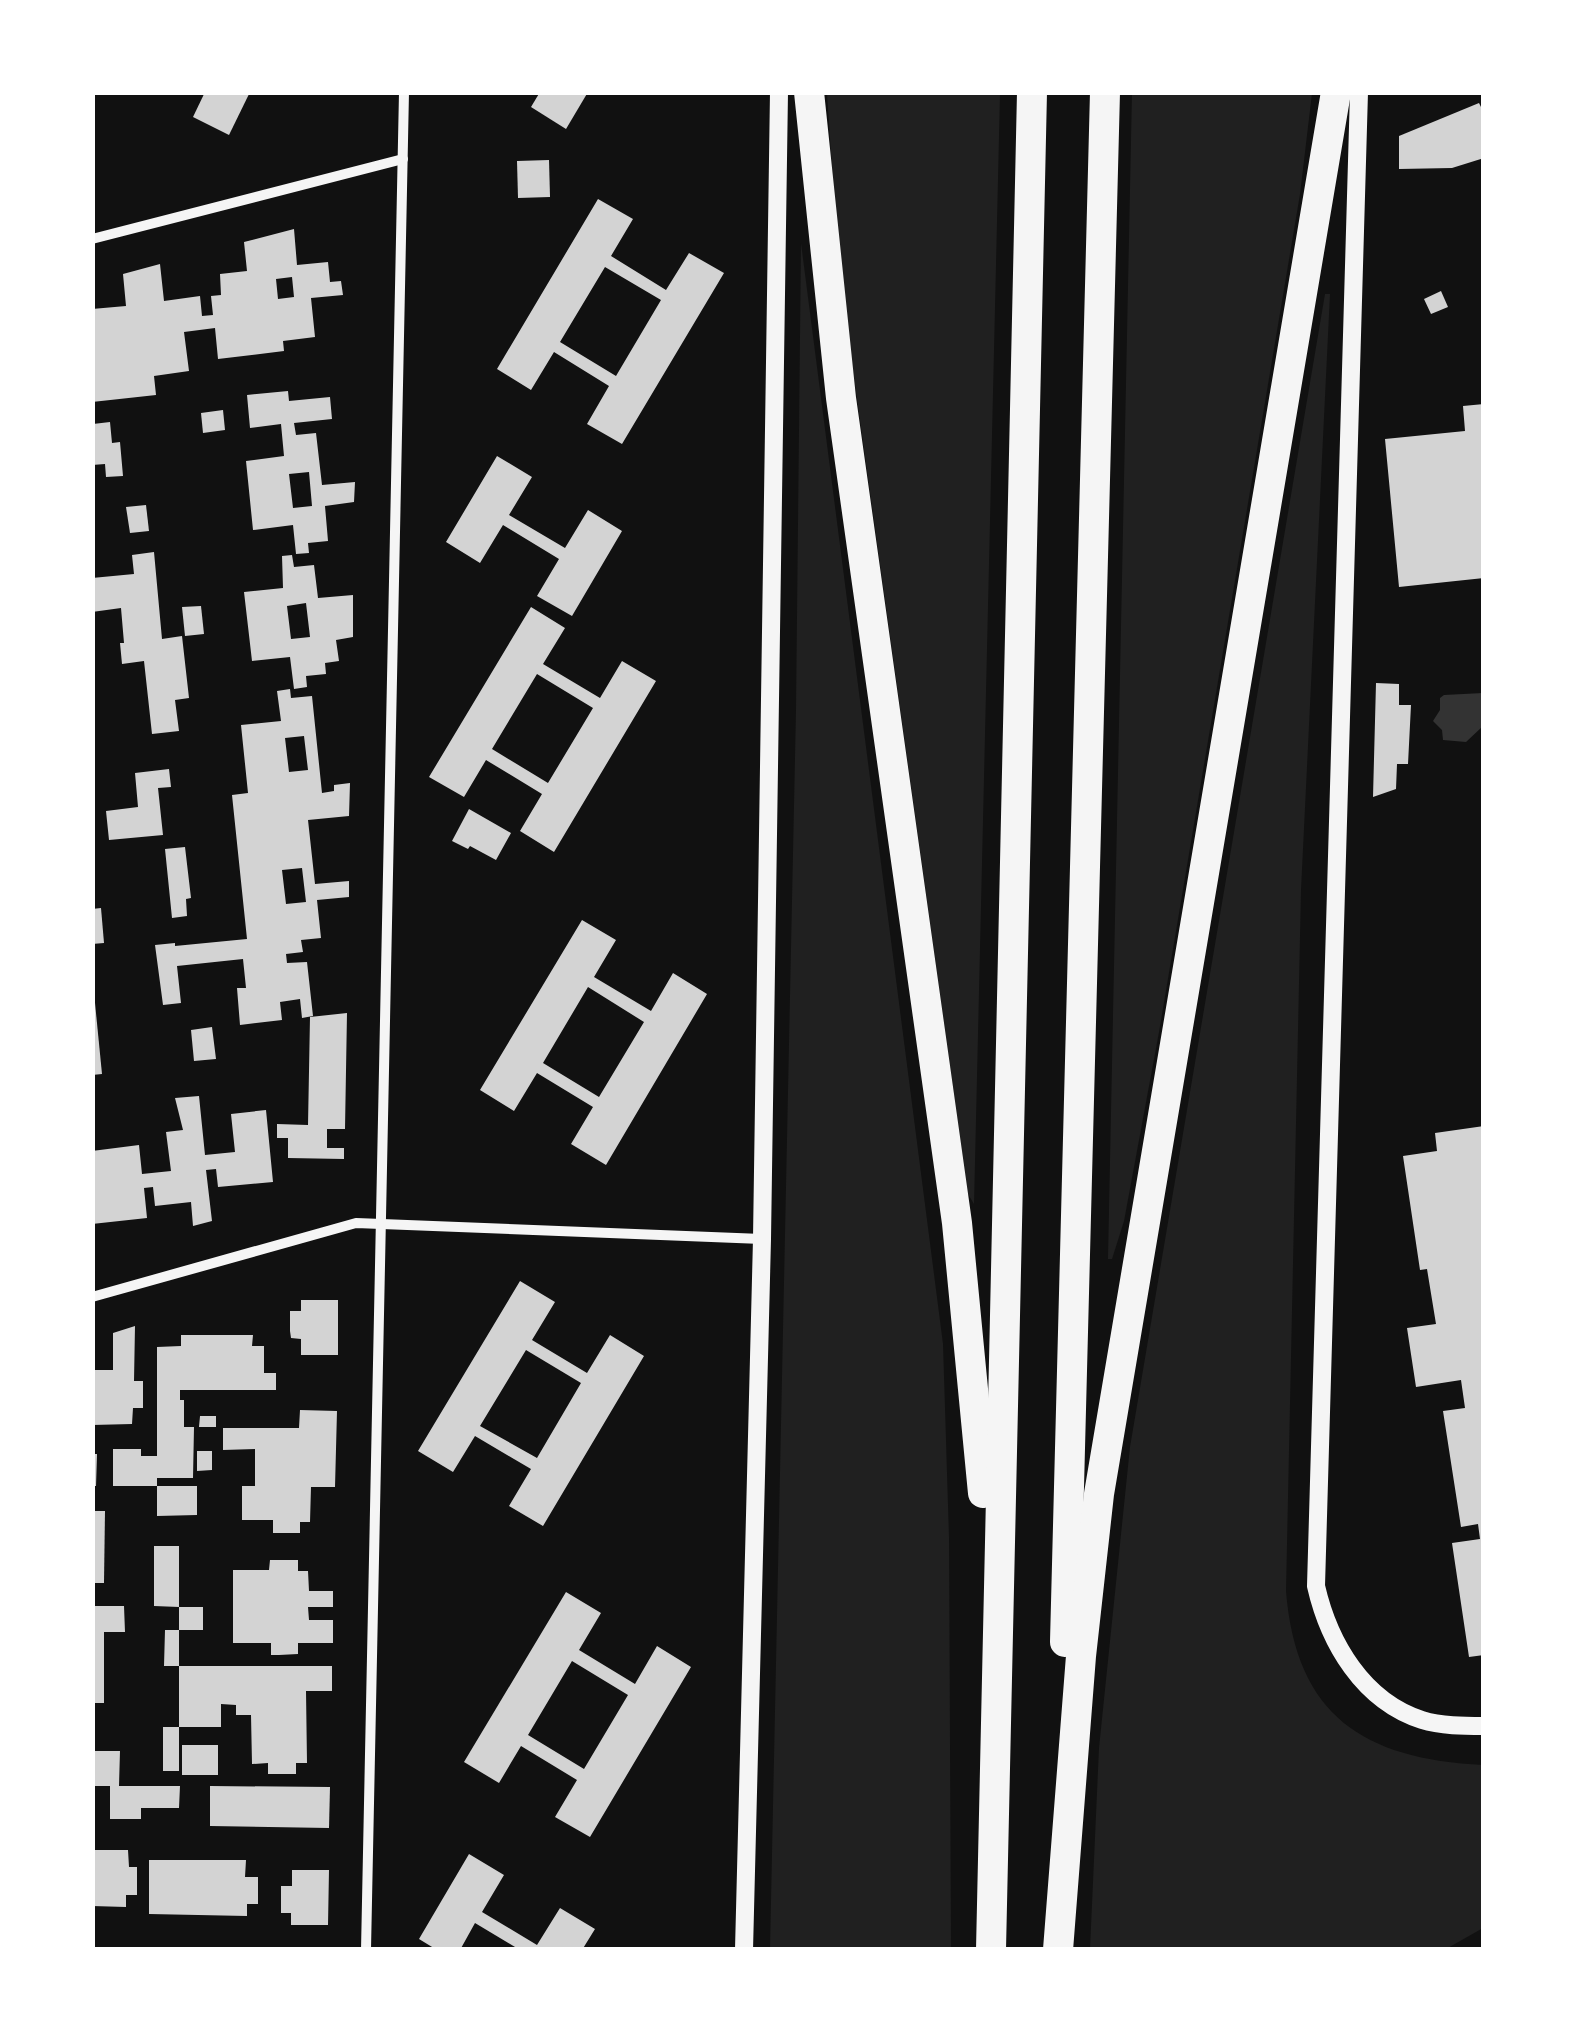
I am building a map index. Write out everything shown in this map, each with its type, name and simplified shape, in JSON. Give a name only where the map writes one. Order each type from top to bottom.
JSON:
[{"type":"highway","points":[[809,92],[841,398],[957,1223],[996,1636]]},
{"type":"highway","points":[[991,1950],[1032,92]]},
{"type":"highway","points":[[1057,1950],[1105,92]]},
{"type":"highway","points":[[1057,1950],[1081,1656],[1099,1494],[1336,92]]},
{"type":"street","points":[[366,1950],[404,92]]},
{"type":"street","points":[[744,1950],[762,1239],[779,92]]},
{"type":"street","points":[[1359,92],[1316,1586],[1331,1634],[1372,1690],[1423,1720],[1484,1726]]},
{"type":"street","points":[[92,238],[403,160]]},
{"type":"street","points":[[92,1297],[356,1224],[762,1239]]},
{"type":"shaded area","points":[[827,93],[1000,93],[974,1204],[968,1194],[847,327]]},
{"type":"shaded area","points":[[1132,93],[1312,93],[1300,194],[1159,1032],[1124,1221],[1112,1259],[1108,1259]]},
{"type":"shaded area","points":[[801,243],[943,1344],[949,1537],[951,1949],[770,1949],[796,710]]},
{"type":"shaded area","points":[[1325,294],[1330,294],[1301,890],[1286,1591],[1292,1634],[1304,1670],[1321,1699],[1344,1723],[1403,1753],[1483,1765],[1483,1928],[1446,1949],[1090,1949],[1099,1748],[1130,1447]]},
{"type":"shaded area","points":[[1483,693],[1483,726],[1466,742],[1443,740],[1442,730],[1433,721],[1440,710],[1440,698]]},
{"type":"building","points":[[205,92],[250,92],[229,135],[193,117]]},
{"type":"building","points":[[540,92],[588,92],[566,129],[531,107]]},
{"type":"building","points":[[1479,103],[1484,113],[1484,158],[1452,168],[1399,169],[1399,136]]},
{"type":"building","points":[[549,160],[550,197],[518,198],[517,161]]},
{"type":"building","points":[[598,199],[633,219],[611,256],[666,290],[689,253],[724,273],[622,444],[587,424],[609,386],[554,352],[531,390],[497,369]],"holes":[[[605,267],[661,300],[616,376],[560,342]]]},
{"type":"building","points":[[294,229],[297,265],[328,262],[330,282],[341,281],[343,295],[311,298],[315,337],[283,341],[284,351],[218,359],[215,328],[184,332],[189,371],[154,376],[156,395],[92,402],[92,309],[126,306],[123,274],[160,264],[164,301],[200,296],[202,316],[213,315],[211,296],[221,295],[220,274],[247,271],[244,242]],"holes":[[[292,277],[294,297],[278,299],[276,279]]]},
{"type":"building","points":[[1441,291],[1448,307],[1431,314],[1424,299]]},
{"type":"building","points":[[288,391],[289,401],[330,397],[332,419],[294,423],[296,435],[316,433],[322,485],[355,482],[354,502],[325,506],[328,541],[308,543],[309,553],[296,554],[293,525],[253,530],[246,461],[284,456],[281,424],[250,428],[247,395]],"holes":[[[309,472],[312,506],[293,508],[289,474]]]},
{"type":"building","points":[[1484,404],[1484,578],[1399,587],[1385,439],[1465,431],[1463,406]]},
{"type":"building","points":[[223,410],[225,430],[203,433],[201,413]]},
{"type":"building","points":[[110,422],[112,443],[120,442],[123,476],[106,477],[105,464],[92,465],[93,424]]},
{"type":"building","points":[[497,456],[532,477],[509,515],[565,548],[588,510],[622,531],[572,616],[537,596],[559,559],[503,525],[480,563],[446,542]]},
{"type":"building","points":[[146,505],[149,531],[130,533],[126,507]]},
{"type":"building","points":[[154,552],[162,639],[182,636],[189,698],[175,700],[179,731],[152,734],[144,661],[122,664],[121,608],[92,612],[92,578],[134,574],[132,555]]},
{"type":"building","points":[[292,555],[294,567],[314,565],[318,598],[353,595],[353,637],[336,640],[339,661],[325,663],[326,674],[306,676],[307,687],[294,689],[290,657],[252,661],[244,592],[283,588],[282,556]],"holes":[[[306,603],[310,637],[291,639],[287,606]]]},
{"type":"building","points":[[201,606],[204,634],[185,636],[182,607]]},
{"type":"building","points":[[531,607],[565,628],[543,664],[600,698],[622,661],[656,681],[554,852],[520,831],[542,794],[486,760],[464,797],[429,777]],"holes":[[[537,674],[593,708],[548,783],[492,749]]]},
{"type":"building","points":[[1376,683],[1399,684],[1399,705],[1411,705],[1408,764],[1397,764],[1396,789],[1373,797]]},
{"type":"building","points":[[290,689],[291,698],[312,696],[322,793],[334,791],[334,785],[350,783],[349,816],[308,820],[315,884],[349,881],[349,897],[317,900],[321,938],[301,940],[303,952],[286,954],[287,963],[307,962],[313,1016],[302,1018],[300,999],[280,1002],[282,1020],[240,1025],[237,988],[246,988],[243,959],[177,966],[181,1003],[163,1005],[155,945],[247,939],[232,795],[248,793],[241,725],[281,721],[277,691]],"holes":[[[304,736],[308,770],[289,772],[285,738]],[[302,868],[306,902],[286,904],[282,870]]]},
{"type":"building","points":[[169,769],[171,787],[158,788],[163,835],[109,840],[106,811],[138,807],[135,773]]},
{"type":"building","points":[[469,809],[511,833],[496,860],[452,841]]},
{"type":"building","points":[[185,847],[191,898],[186,899],[187,916],[172,918],[165,849]]},
{"type":"building","points":[[101,908],[104,943],[92,944],[92,909]]},
{"type":"building","points":[[582,920],[616,940],[594,977],[651,1011],[673,973],[707,994],[606,1165],[571,1144],[593,1107],[537,1073],[514,1111],[480,1090]],"holes":[[[588,987],[644,1022],[599,1097],[543,1063]]]},
{"type":"building","points":[[95,1003],[102,1074],[92,1075],[92,1004]]},
{"type":"building","points":[[347,1013],[345,1129],[327,1129],[327,1148],[344,1148],[344,1159],[288,1158],[288,1138],[277,1138],[277,1124],[308,1125],[310,1017]]},
{"type":"building","points":[[212,1027],[216,1059],[194,1061],[191,1030]]},
{"type":"building","points":[[199,1096],[205,1155],[235,1152],[231,1114],[266,1110],[273,1182],[218,1187],[216,1169],[206,1170],[212,1221],[193,1226],[191,1202],[155,1206],[153,1187],[144,1188],[147,1218],[92,1224],[92,1151],[139,1145],[142,1174],[171,1171],[166,1132],[183,1130],[175,1098]]},
{"type":"building","points":[[1484,1126],[1484,1655],[1469,1657],[1452,1543],[1480,1539],[1478,1524],[1461,1527],[1443,1411],[1465,1408],[1461,1380],[1416,1387],[1407,1328],[1436,1324],[1427,1269],[1420,1270],[1403,1156],[1437,1151],[1435,1133]]},
{"type":"building","points":[[520,1281],[555,1302],[532,1340],[587,1373],[610,1335],[644,1356],[543,1526],[509,1506],[531,1469],[475,1436],[453,1472],[418,1451]],"holes":[[[526,1350],[581,1383],[537,1458],[480,1426]]]},
{"type":"building","points":[[301,1300],[338,1300],[338,1355],[301,1355],[301,1339],[291,1338],[290,1311],[301,1311]]},
{"type":"building","points":[[135,1326],[134,1381],[143,1381],[143,1408],[133,1408],[132,1424],[92,1425],[92,1370],[113,1370],[113,1333]]},
{"type":"building","points":[[181,1335],[253,1335],[252,1346],[264,1346],[264,1373],[276,1373],[276,1390],[180,1390],[184,1427],[194,1427],[193,1478],[157,1478],[157,1486],[113,1486],[113,1449],[141,1449],[141,1456],[157,1456],[157,1347],[181,1346]]},
{"type":"building","points":[[300,1410],[337,1411],[335,1487],[311,1487],[310,1522],[300,1522],[300,1533],[273,1533],[273,1520],[242,1520],[242,1486],[255,1486],[255,1449],[223,1450],[223,1428],[299,1428]]},
{"type":"building","points":[[200,1416],[216,1416],[216,1427],[199,1427]]},
{"type":"building","points":[[197,1451],[212,1451],[212,1470],[197,1471]]},
{"type":"building","points":[[92,1454],[97,1454],[96,1486],[92,1486]]},
{"type":"building","points":[[157,1486],[197,1486],[197,1515],[157,1516]]},
{"type":"building","points":[[92,1511],[105,1511],[104,1583],[92,1583]]},
{"type":"building","points":[[154,1546],[179,1546],[179,1607],[154,1606]]},
{"type":"building","points":[[270,1560],[298,1560],[298,1571],[308,1571],[309,1591],[333,1591],[333,1607],[308,1607],[309,1620],[333,1620],[333,1643],[298,1643],[298,1654],[271,1655],[271,1643],[233,1643],[233,1570],[269,1570]]},
{"type":"building","points":[[566,1592],[601,1613],[579,1650],[635,1684],[657,1646],[691,1667],[590,1837],[555,1817],[577,1780],[521,1746],[499,1783],[464,1762]],"holes":[[[572,1661],[628,1695],[584,1769],[528,1735]]]},
{"type":"building","points":[[92,1606],[124,1606],[125,1632],[104,1632],[104,1703],[92,1703]]},
{"type":"building","points":[[179,1607],[203,1607],[203,1630],[179,1630]]},
{"type":"building","points":[[165,1630],[179,1630],[179,1666],[164,1666]]},
{"type":"building","points":[[179,1666],[332,1666],[332,1691],[306,1691],[307,1763],[296,1763],[296,1774],[268,1774],[268,1763],[252,1764],[251,1715],[236,1715],[236,1705],[221,1704],[221,1727],[179,1727]]},
{"type":"building","points":[[163,1727],[179,1727],[179,1771],[163,1771]]},
{"type":"building","points":[[182,1745],[218,1745],[218,1775],[182,1775]]},
{"type":"building","points":[[92,1751],[120,1751],[119,1786],[180,1786],[179,1808],[141,1808],[141,1819],[110,1819],[110,1786],[92,1786]]},
{"type":"building","points":[[210,1786],[330,1787],[329,1828],[210,1826]]},
{"type":"building","points":[[92,1850],[128,1850],[129,1867],[137,1867],[137,1895],[126,1895],[126,1907],[92,1906]]},
{"type":"building","points":[[469,1854],[504,1875],[482,1912],[537,1945],[560,1908],[595,1929],[582,1950],[520,1950],[475,1923],[460,1950],[437,1950],[419,1939]]},
{"type":"building","points":[[149,1860],[246,1860],[245,1877],[258,1877],[258,1904],[247,1904],[247,1916],[149,1914]]},
{"type":"building","points":[[292,1870],[329,1870],[328,1925],[291,1925],[291,1913],[281,1913],[281,1886],[292,1886]]}]
